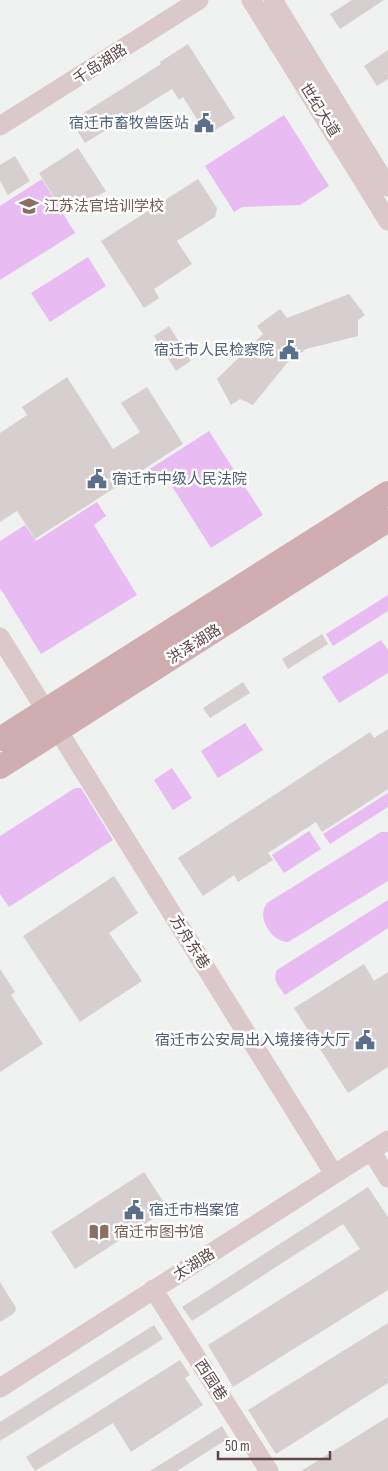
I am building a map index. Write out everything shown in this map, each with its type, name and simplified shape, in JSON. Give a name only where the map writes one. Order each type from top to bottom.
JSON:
[{"type":"main road","name":"洪泽湖路","points":[[0,767],[52,721],[388,493]]},
{"type":"main road","name":"洪泽湖路","points":[[0,739],[52,721],[294,580],[388,520]]},
{"type":"main road","points":[[294,580],[313,580],[388,533]]},
{"type":"street","name":"千岛湖路","points":[[0,126],[199,0]]},
{"type":"street","name":"世纪大道","points":[[252,0],[388,221]]},
{"type":"street","name":"世纪大道","points":[[273,0],[388,187]]},
{"type":"street","name":"方舟东巷","points":[[0,637],[334,1174]]},
{"type":"street","name":"太湖路","points":[[0,1388],[388,1140]]},
{"type":"street","points":[[371,1151],[388,1178]]},
{"type":"street","name":"西园巷","points":[[153,1289],[269,1471]]},
{"type":"shaded area","points":[[284,115],[329,186],[300,205],[242,207],[234,212],[205,166]]},
{"type":"shaded area","name":"江苏法官培训学校","points":[[42,179],[75,233],[0,280],[0,206]]},
{"type":"shaded area","points":[[88,257],[106,286],[50,322],[31,293]]},
{"type":"shaded area","points":[[209,431],[263,515],[211,548],[166,477],[147,488],[139,476]]},
{"type":"shaded area","points":[[97,502],[106,516],[94,525],[137,595],[41,654],[0,588],[0,541],[25,525],[36,541]]},
{"type":"shaded area","points":[[388,595],[388,611],[333,646],[326,634]]},
{"type":"shaded area","points":[[381,640],[388,650],[388,673],[339,703],[322,677]]},
{"type":"shaded area","points":[[245,723],[263,750],[218,778],[201,751]]},
{"type":"shaded area","points":[[172,768],[192,798],[173,810],[154,780]]},
{"type":"shaded area","points":[[75,788],[81,788],[113,840],[9,907],[0,894],[0,836]]},
{"type":"shaded area","points":[[388,793],[388,807],[330,844],[323,834]]},
{"type":"shaded area","points":[[309,831],[321,849],[284,873],[272,855]]},
{"type":"shaded area","points":[[381,832],[388,832],[388,881],[288,942],[276,938],[271,933],[267,928],[263,915],[267,903]]},
{"type":"shaded area","points":[[388,900],[388,928],[285,995],[275,977],[277,970]]},
{"type":"building","points":[[352,0],[384,0],[340,29],[330,14]]},
{"type":"building","points":[[188,44],[235,118],[207,135],[183,97],[179,100],[172,89],[85,143],[71,121],[161,64],[160,62]]},
{"type":"building","points":[[388,50],[388,79],[377,86],[364,66]]},
{"type":"building","points":[[78,148],[106,191],[65,215],[39,173]]},
{"type":"building","points":[[15,156],[30,181],[8,195],[0,181],[0,165]]},
{"type":"building","points":[[198,179],[217,208],[215,217],[177,241],[192,264],[154,289],[159,298],[144,308],[101,241]]},
{"type":"building","points":[[349,294],[365,315],[358,320],[358,336],[306,349],[287,363],[253,405],[240,399],[231,405],[217,379],[263,334],[257,326],[280,309],[287,318]]},
{"type":"building","points":[[169,326],[191,361],[176,371],[154,336]]},
{"type":"building","points":[[67,377],[113,449],[140,432],[121,403],[147,387],[183,444],[35,539],[17,511],[0,522],[0,433],[27,415],[22,407]]},
{"type":"building","points":[[322,634],[328,644],[288,669],[282,659]]},
{"type":"building","points":[[243,682],[250,693],[210,718],[203,708]]},
{"type":"building","points":[[388,729],[388,789],[322,832],[316,822],[268,853],[273,860],[238,882],[234,875],[203,896],[178,858],[370,732],[374,738]]},
{"type":"building","points":[[114,876],[138,913],[109,933],[142,981],[80,1022],[23,936]]},
{"type":"building","points":[[364,964],[374,981],[388,972],[388,1067],[348,1093],[294,1008]]},
{"type":"building","points":[[0,969],[15,992],[11,995],[43,1044],[0,1072]]},
{"type":"building","points":[[144,1172],[168,1209],[75,1269],[51,1232]]},
{"type":"building","points":[[368,1187],[388,1217],[388,1290],[233,1387],[208,1345],[360,1249],[343,1224],[192,1321],[182,1307]]},
{"type":"building","points":[[0,1282],[16,1310],[0,1322]]},
{"type":"building","points":[[388,1323],[388,1383],[276,1454],[248,1410]]},
{"type":"building","points":[[154,1325],[163,1339],[0,1441],[0,1422]]},
{"type":"building","points":[[180,1360],[190,1375],[185,1378],[203,1405],[131,1452],[113,1423],[35,1471],[26,1457]]},
{"type":"building","points":[[388,1417],[388,1471],[301,1471]]},
{"type":"building","points":[[222,1426],[229,1438],[177,1471],[150,1471]]},
{"type":"place","name":"宿迁市畜牧兽医站","points":[[204,123]]},
{"type":"place","name":"江苏法官培训学校","points":[[29,206]]},
{"type":"place","name":"宿迁市人民检察院","points":[[289,350]]},
{"type":"place","name":"宿迁市中级人民法院","points":[[97,479]]},
{"type":"place","name":"宿迁市公安局出入境接待大厅","points":[[365,1040]]},
{"type":"place","name":"宿迁市档案馆","points":[[134,1210]]},
{"type":"place","name":"宿迁市图书馆","points":[[99,1232]]}]
